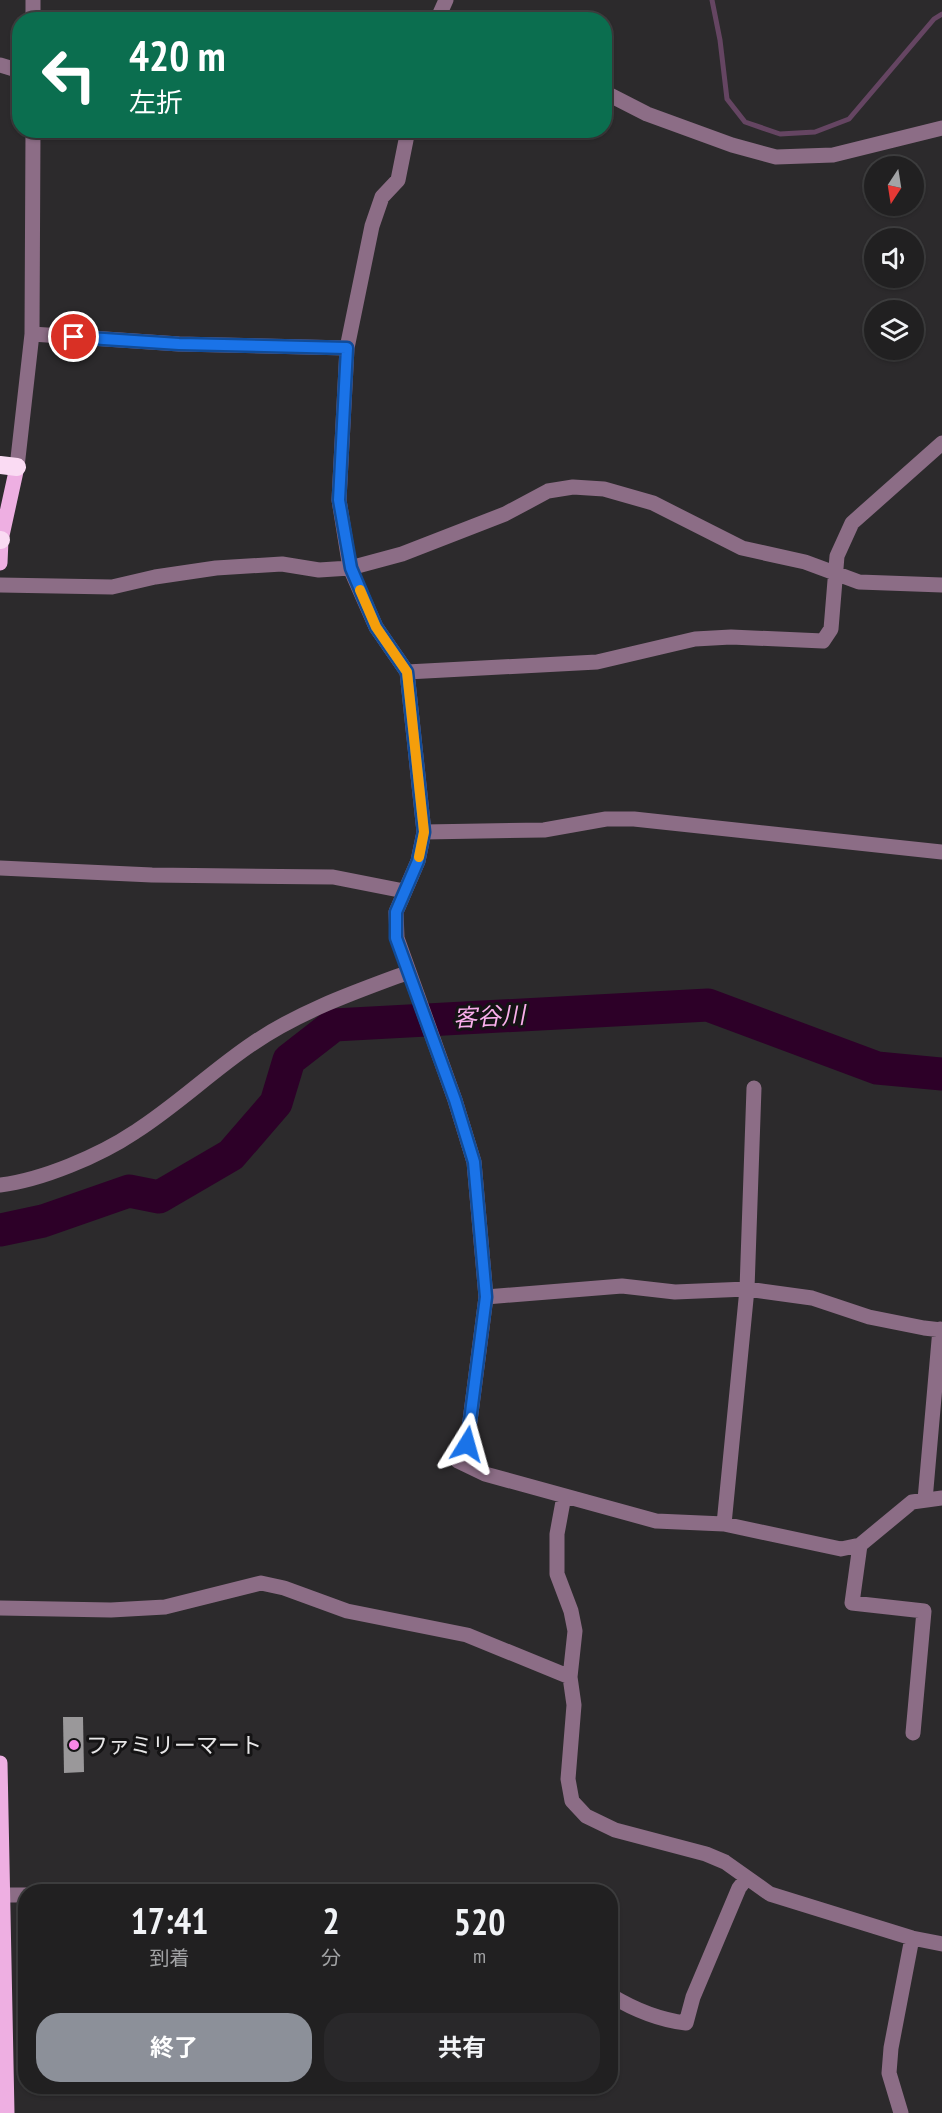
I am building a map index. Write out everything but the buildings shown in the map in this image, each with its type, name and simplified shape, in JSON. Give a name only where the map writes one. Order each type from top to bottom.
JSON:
[{"type":"main road","points":[[0,562],[8,466]]},
{"type":"main road","points":[[0,1763],[7,2113]]},
{"type":"street","points":[[612,96],[647,114],[732,145],[776,157],[833,155],[942,128]]},
{"type":"street","points":[[8,466],[32,334],[33,138]]},
{"type":"street","points":[[406,138],[398,180],[382,197],[372,226],[347,348],[339,500],[351,568],[376,627],[407,672],[424,832],[418,861],[396,912],[396,938],[455,1100],[474,1162],[486,1297],[467,1444],[458,1461],[486,1474],[656,1521],[724,1524],[841,1550],[860,1545],[912,1502],[942,1498]]},
{"type":"street","points":[[32,334],[179,344],[347,348]]},
{"type":"street","points":[[407,672],[597,662],[695,639],[731,637],[823,641],[831,629],[837,556],[852,523],[942,443]]},
{"type":"street","points":[[0,585],[112,587],[155,577],[216,568],[282,564],[319,570],[351,568],[402,554],[505,514],[548,491],[573,487],[604,489],[653,503],[742,548],[805,562],[859,582],[942,585]]},
{"type":"street","points":[[424,832],[544,830],[606,819],[634,819],[942,852]]},
{"type":"street","points":[[0,868],[152,876],[333,876],[404,891]]},
{"type":"street","points":[[0,1185],[25,1182],[71,1165],[134,1133],[252,1043],[317,1006],[410,975]]},
{"type":"street","points":[[724,1524],[747,1289],[754,1088]]},
{"type":"street","points":[[486,1297],[622,1286],[675,1292],[747,1289],[812,1298],[869,1317],[941,1329],[925,1500]]},
{"type":"street","points":[[564,1496],[557,1534],[557,1574],[575,1631],[570,1677],[574,1705],[568,1779],[572,1801],[586,1816],[615,1830],[706,1854],[725,1862],[770,1894],[912,1938],[942,1944]]},
{"type":"street","points":[[860,1545],[852,1603],[924,1611],[913,1733]]},
{"type":"street","points":[[0,1608],[111,1610],[165,1607],[261,1583],[284,1588],[346,1611],[467,1635],[570,1677]]},
{"type":"street","points":[[618,2000],[670,2021],[686,2024],[693,1997],[739,1888],[746,1879]]},
{"type":"street","points":[[1,1895],[18,1895]]},
{"type":"street","points":[[901,2113],[889,2073],[891,2048],[912,1938]]},
{"type":"waterway","points":[[712,0],[720,40],[727,99],[745,122],[780,134],[815,132],[849,119],[934,19],[942,14]]},
{"type":"waterway","name":"客谷川","points":[[0,1230],[43,1221],[129,1191],[159,1197],[231,1155],[276,1103],[289,1060],[334,1025],[708,1005],[877,1068],[942,1074]]},
{"type":"slow traffic","points":[[360,590],[376,627],[407,672],[424,832],[419,857]]},
{"type":"place","name":"ファミリーマート","points":[[74,1745]]},
{"type":"route","points":[[74,337],[179,344],[347,348],[339,500],[351,568],[376,627],[407,672],[424,832],[418,861],[396,912],[396,938],[455,1100],[474,1162],[486,1297],[467,1444]]}]
